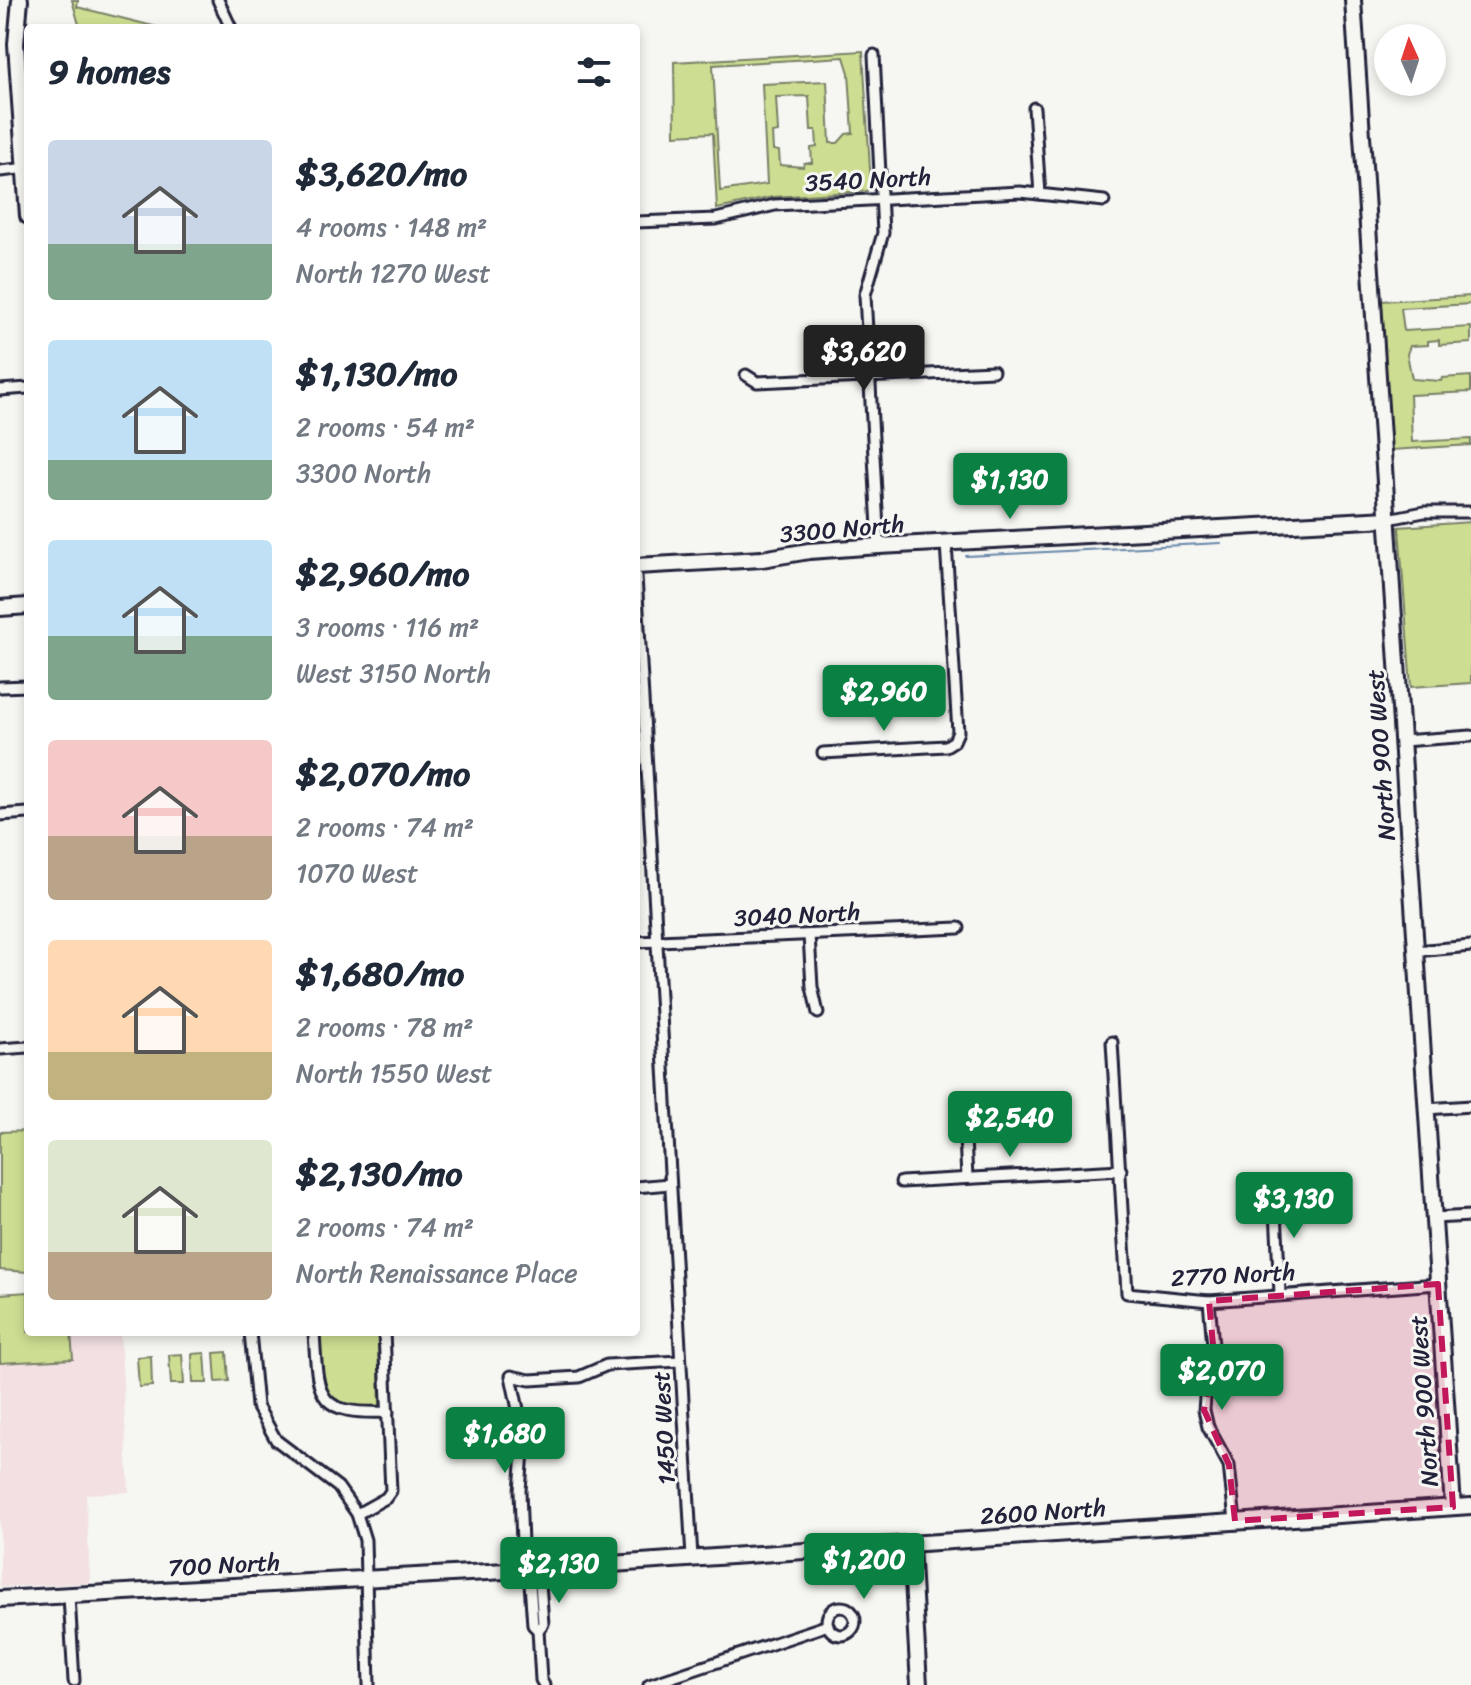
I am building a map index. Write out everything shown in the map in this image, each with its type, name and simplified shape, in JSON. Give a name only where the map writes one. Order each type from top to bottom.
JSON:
[{"type":"street","points":[[20,0],[16,44],[24,143]]},
{"type":"street","points":[[218,0],[229,24]]},
{"type":"street","name":"North 900 West","points":[[1353,0],[1453,1507]]},
{"type":"street","points":[[874,55],[883,233],[865,295],[879,546]]},
{"type":"street","points":[[1034,108],[1040,194]]},
{"type":"street","points":[[0,171],[24,168]]},
{"type":"street","name":"3540 North","points":[[640,222],[716,219],[775,205],[881,200],[1040,194],[1104,201]]},
{"type":"street","points":[[746,375],[757,382],[993,371]]},
{"type":"street","points":[[0,390],[24,388]]},
{"type":"street","points":[[1388,519],[1424,512],[1471,512]]},
{"type":"street","name":"3300 North","points":[[640,566],[762,559],[809,551],[879,546],[1388,519]]},
{"type":"street","points":[[823,753],[946,746],[954,741],[958,732],[946,543]]},
{"type":"street","points":[[0,608],[24,606]]},
{"type":"street","name":"1450 West","points":[[640,642],[692,1558]]},
{"type":"street","points":[[0,687],[24,686]]},
{"type":"street","points":[[1402,741],[1471,736]]},
{"type":"street","points":[[0,815],[24,813]]},
{"type":"street","name":"3040 North","points":[[640,942],[959,928]]},
{"type":"street","points":[[809,935],[812,987],[818,1013]]},
{"type":"street","points":[[1416,951],[1471,946]]},
{"type":"street","points":[[901,1182],[1121,1170],[1112,1042]]},
{"type":"street","points":[[0,1049],[24,1047]]},
{"type":"street","points":[[1426,1109],[1471,1106]]},
{"type":"street","points":[[964,1118],[967,1178]]},
{"type":"street","name":"2770 North","points":[[1121,1170],[1127,1293],[1209,1301],[1438,1284]]},
{"type":"street","points":[[640,1187],[670,1184]]},
{"type":"street","points":[[1275,1188],[1280,1294]]},
{"type":"street","points":[[1433,1218],[1471,1216]]},
{"type":"street","points":[[1209,1301],[1214,1356],[1206,1385],[1204,1410],[1208,1427],[1229,1465],[1235,1521]]},
{"type":"street","points":[[250,1336],[257,1406],[276,1440],[338,1487],[357,1514],[369,1563],[364,1579],[369,1685]]},
{"type":"street","points":[[314,1336],[317,1387],[329,1404],[351,1414],[388,1412]]},
{"type":"street","points":[[357,1514],[386,1498],[392,1483],[384,1336]]},
{"type":"street","points":[[544,1685],[541,1680],[538,1630],[543,1624],[530,1569],[520,1491],[524,1438],[511,1376],[530,1380],[579,1377],[607,1365],[680,1361]]},
{"type":"street","name":"2600 North","points":[[452,1574],[1471,1506]]},
{"type":"street","points":[[911,1545],[919,1685]]},
{"type":"street","name":"700 North","points":[[0,1599],[452,1574]]},
{"type":"street","points":[[69,1596],[74,1681]]},
{"type":"street","points":[[649,1685],[828,1625]]},
{"type":"highlighted area","points":[[1438,1284],[1453,1507],[1235,1521],[1229,1465],[1204,1410],[1214,1356],[1209,1301]]},
{"type":"shaded area","points":[[0,1297],[24,1327],[24,1336],[120,1336],[129,1492],[86,1494],[90,1583],[0,1587]]},
{"type":"green space","points":[[72,0],[78,0],[77,7],[145,24],[79,24]]},
{"type":"green space","points":[[863,51],[871,186],[867,191],[773,197],[717,209],[713,133],[675,135],[674,62]],"holes":[[[844,57],[849,73],[853,133],[846,134],[838,143],[830,143],[827,81],[762,84],[767,184],[720,191],[713,65]],[[809,96],[811,130],[816,130],[817,147],[811,148],[812,163],[804,163],[803,167],[780,165],[779,151],[773,150],[772,133],[778,132],[776,97]]]},
{"type":"green space","points":[[1471,296],[1471,304],[1401,308],[1404,331],[1471,327],[1471,343],[1439,345],[1439,340],[1428,341],[1428,345],[1410,346],[1407,354],[1412,379],[1441,381],[1442,378],[1471,376],[1471,392],[1410,395],[1412,442],[1471,439],[1471,445],[1391,450],[1381,301]]},
{"type":"green space","points":[[1471,522],[1471,683],[1411,687],[1399,527]]},
{"type":"green space","points":[[24,1131],[24,1272],[0,1270],[0,1132]]},
{"type":"green space","points":[[24,1292],[24,1336],[71,1336],[73,1359],[0,1363],[0,1294]]},
{"type":"green space","points":[[318,1336],[378,1336],[380,1406],[345,1408],[335,1401],[323,1379]]},
{"type":"green space","points":[[227,1352],[229,1381],[216,1382],[214,1353]]},
{"type":"green space","points":[[205,1353],[207,1383],[193,1383],[192,1354]]},
{"type":"green space","points":[[182,1354],[184,1384],[171,1384],[169,1355]]},
{"type":"green space","points":[[151,1356],[152,1386],[139,1387],[137,1357]]},
{"type":"waterway","points":[[966,556],[1221,543]]}]
